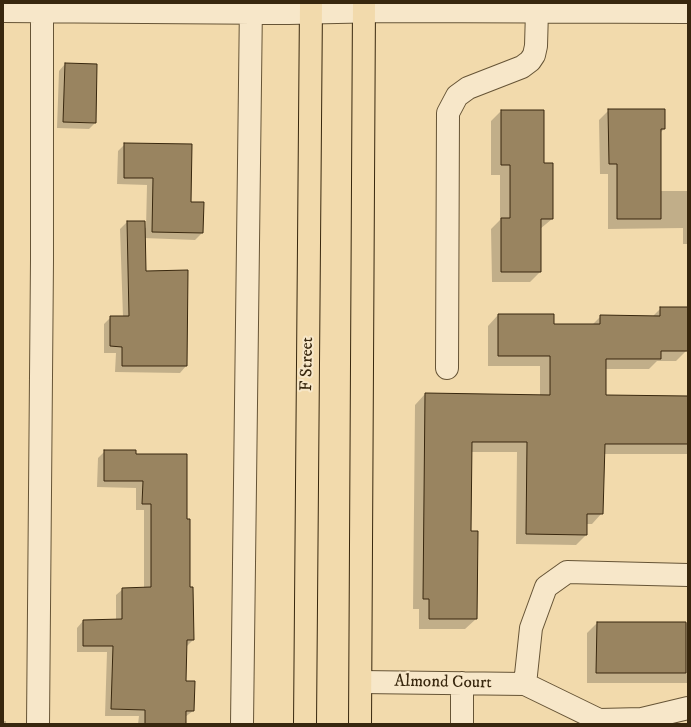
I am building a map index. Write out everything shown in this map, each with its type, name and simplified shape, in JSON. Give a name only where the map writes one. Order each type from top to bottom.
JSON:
[{"type":"main road","points":[[360,724],[364,7]]},
{"type":"main road","name":"F Street","points":[[305,724],[311,8]]},
{"type":"street","points":[[3,11],[42,11],[63,7],[364,7],[537,11],[688,12]]},
{"type":"street","points":[[242,724],[251,8]]},
{"type":"street","points":[[38,724],[42,268],[42,11]]},
{"type":"street","points":[[447,368],[448,113],[457,96],[468,88],[522,67],[530,61],[534,55],[536,46],[537,11]]},
{"type":"street","points":[[688,575],[567,572],[546,587],[531,628],[525,684],[599,720],[642,719],[688,708]]},
{"type":"street","name":"Almond Court","points":[[361,682],[525,684]]},
{"type":"street","points":[[462,683],[462,724]]},
{"type":"building","points":[[65,63],[97,64],[96,123],[63,122]]},
{"type":"building","points":[[608,109],[665,109],[665,129],[661,129],[661,219],[617,219],[617,164],[609,164]]},
{"type":"building","points":[[501,110],[544,110],[544,163],[553,163],[553,219],[541,219],[541,272],[501,272],[501,218],[510,218],[510,165],[501,165]]},
{"type":"building","points":[[124,143],[192,144],[191,202],[204,202],[203,233],[152,232],[153,178],[124,178]]},
{"type":"building","points":[[127,221],[145,221],[146,271],[188,270],[187,366],[122,366],[122,347],[110,346],[110,316],[129,316]]},
{"type":"building","points":[[660,307],[688,307],[688,351],[661,351],[661,359],[606,359],[606,395],[688,396],[688,444],[605,444],[603,514],[587,514],[587,535],[526,534],[527,442],[472,442],[471,531],[478,531],[477,619],[429,619],[429,599],[423,599],[425,393],[550,395],[550,356],[498,356],[498,314],[554,314],[554,324],[600,324],[600,315],[660,316]]},
{"type":"building","points":[[104,450],[136,450],[136,454],[187,454],[187,519],[190,519],[190,587],[193,587],[194,640],[187,640],[186,681],[195,681],[194,711],[186,711],[186,724],[145,724],[145,710],[111,709],[113,646],[83,646],[83,620],[122,619],[122,588],[151,587],[151,504],[142,504],[143,481],[104,481]]},
{"type":"building","points":[[597,622],[686,622],[686,673],[596,673]]}]
